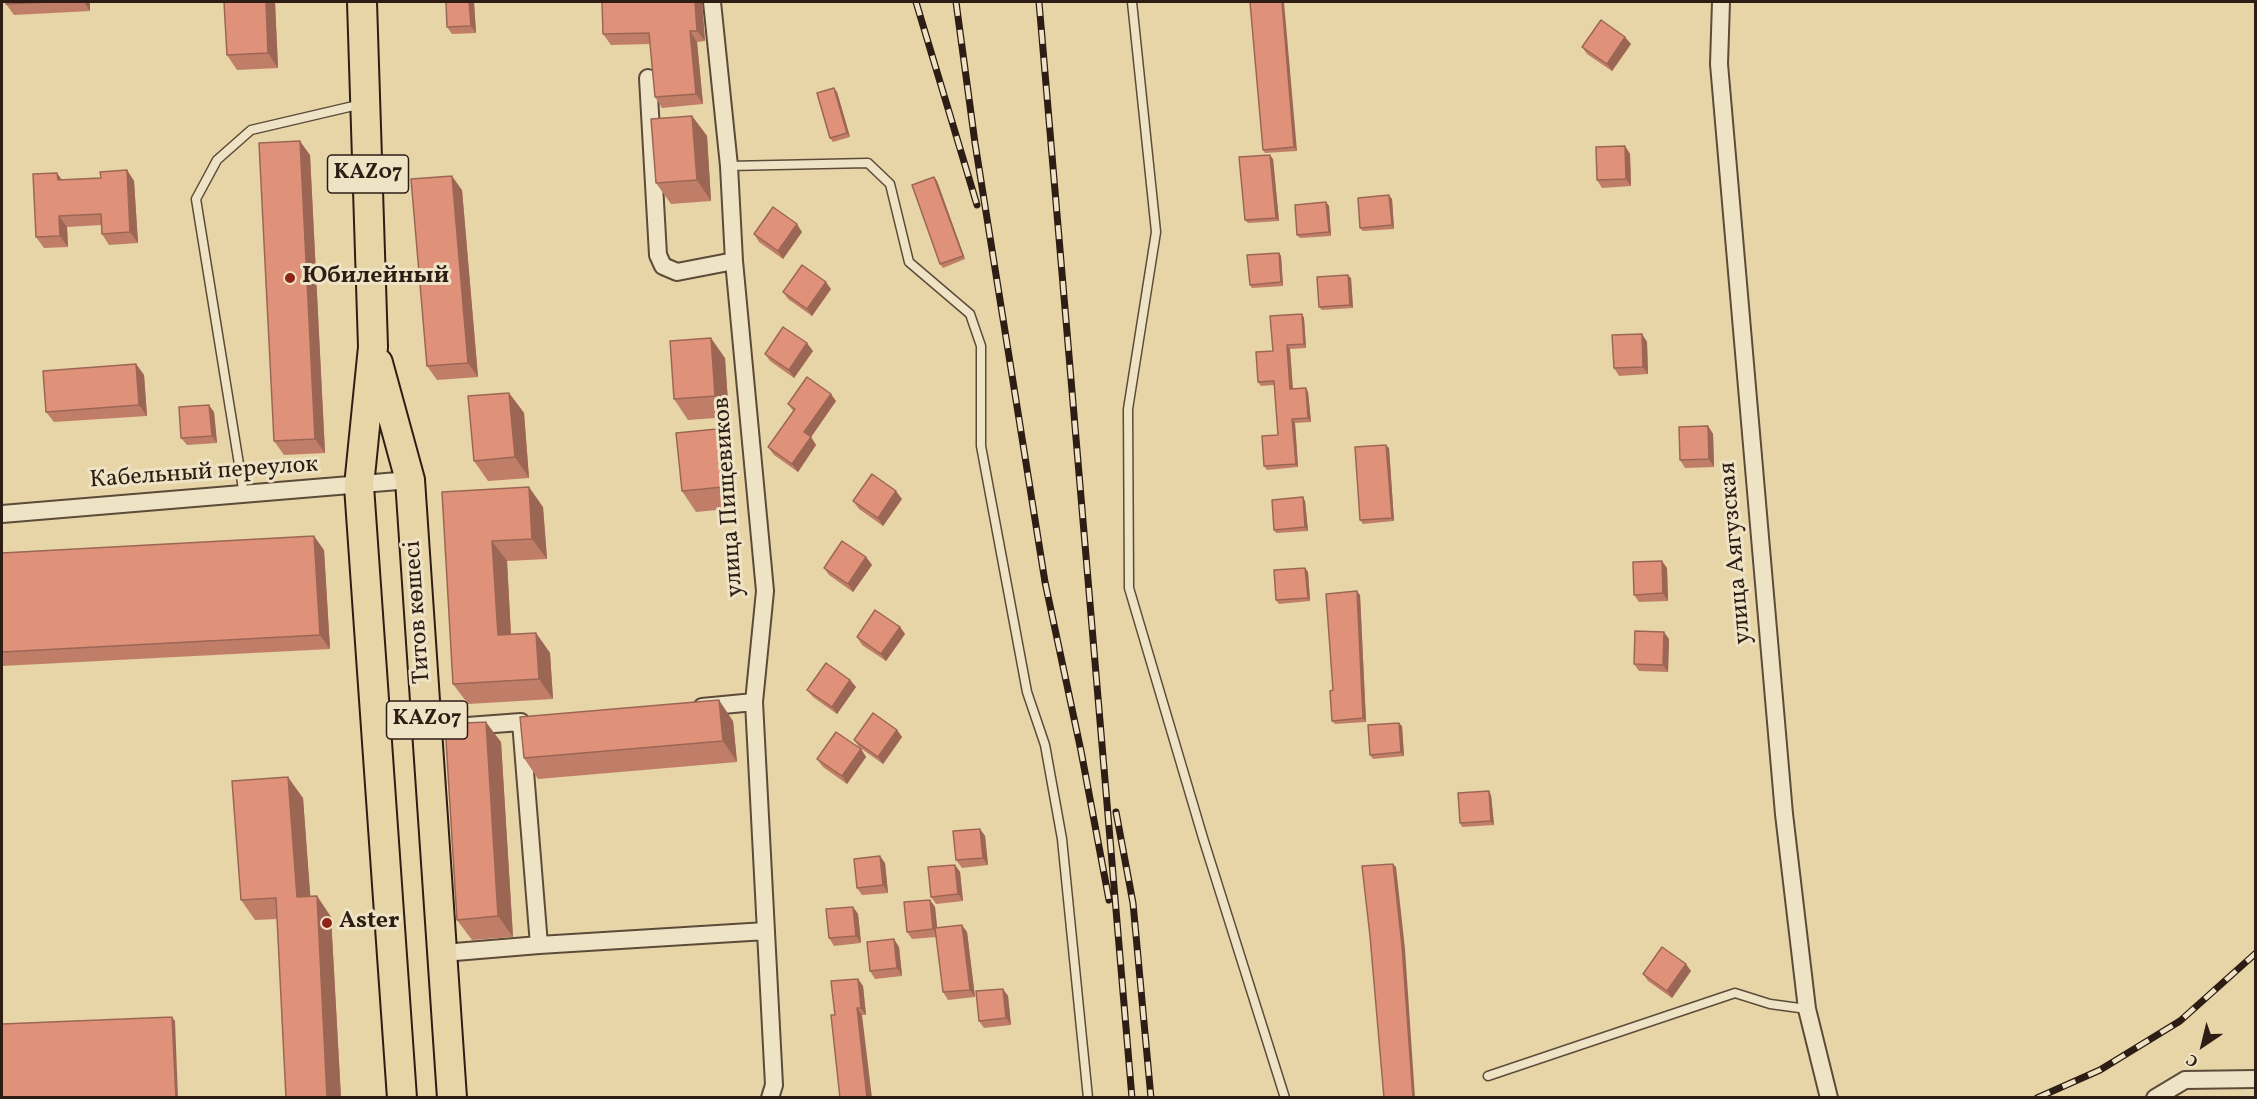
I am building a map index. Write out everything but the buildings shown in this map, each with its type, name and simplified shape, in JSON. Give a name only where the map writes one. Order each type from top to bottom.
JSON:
[{"type":"highway","name":"Титов көшесі","points":[[362,2],[373,347],[359,486],[402,1098]]},
{"type":"highway","name":"Титов көшесі","points":[[373,347],[410,480],[452,1098]]},
{"type":"street","name":"улица Пищевиков","points":[[712,2],[729,166],[734,261],[765,591],[754,702],[774,1085],[770,1098]]},
{"type":"street","name":"улица Аягузская","points":[[1721,2],[1719,64],[1784,814],[1807,1009],[1829,1098]]},
{"type":"street","points":[[648,78],[658,255],[663,266],[677,272],[734,261]]},
{"type":"street","name":"Кабельный переулок","points":[[2,514],[410,480]]},
{"type":"street","points":[[684,708],[754,702]]},
{"type":"street","points":[[427,729],[527,721],[539,945]]},
{"type":"street","points":[[443,953],[766,931]]},
{"type":"street","points":[[2155,1098],[2185,1080],[2256,1079]]},
{"type":"lane","points":[[1132,2],[1156,232],[1128,409],[1129,588],[1206,849],[1285,1098]]},
{"type":"lane","points":[[244,495],[196,199],[217,160],[251,130],[365,103]]},
{"type":"lane","points":[[729,166],[868,163],[890,184],[909,262],[970,314],[981,346],[981,446],[1027,692],[1045,745],[1062,839],[1088,1098]]},
{"type":"lane","points":[[1488,1076],[1735,993],[1770,1004],[1807,1009]]},
{"type":"railway","points":[[916,2],[977,205]]},
{"type":"railway","points":[[956,2],[975,143],[1045,582],[1081,751],[1109,900]]},
{"type":"railway","points":[[1039,2],[1132,1098]]},
{"type":"railway","points":[[1116,812],[1133,903],[1151,1098]]},
{"type":"railway","points":[[2037,1098],[2100,1070],[2180,1021],[2256,953]]},
{"type":"place","name":"Юбилейный","points":[[290,278]]},
{"type":"place","name":"Aster","points":[[327,923]]}]
